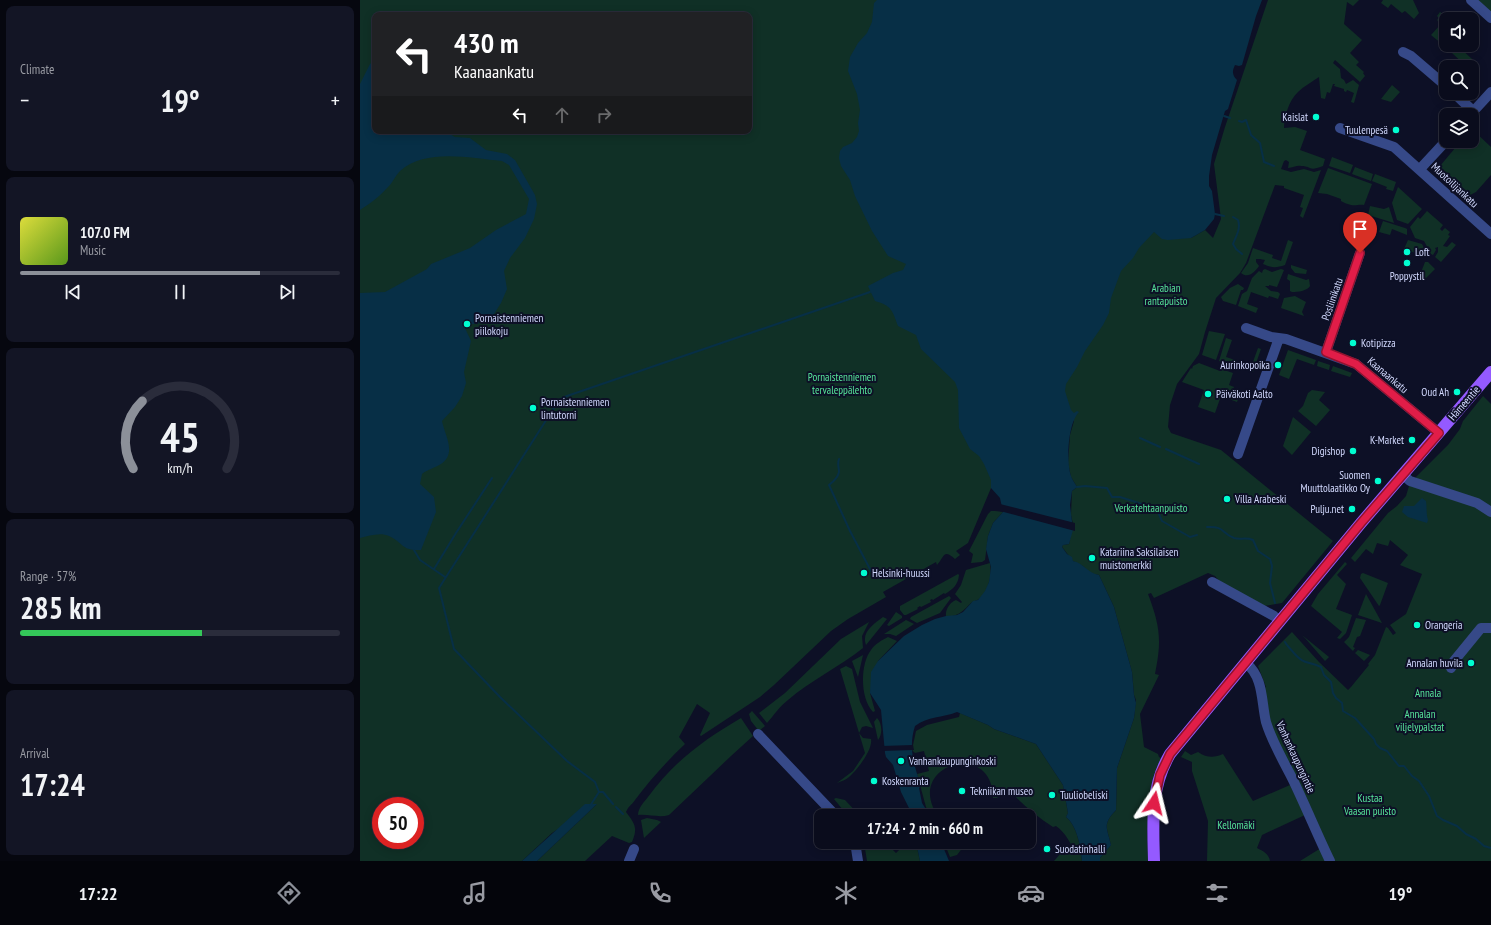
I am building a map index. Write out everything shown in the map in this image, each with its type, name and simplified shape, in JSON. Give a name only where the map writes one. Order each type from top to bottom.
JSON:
[{"type":"main road","name":"Hämeentie","points":[[1154,861],[1154,803],[1156,786],[1163,766],[1180,741],[1361,523],[1491,372]]},
{"type":"street","points":[[1471,0],[1491,18]]},
{"type":"street","points":[[1403,52],[1411,56],[1439,80]]},
{"type":"street","points":[[1477,108],[1491,92]]},
{"type":"street","points":[[1460,100],[1468,108]]},
{"type":"street","name":"Muotoilijankatu","points":[[1340,128],[1394,147],[1491,234]]},
{"type":"street","points":[[1420,169],[1440,148]]},
{"type":"street","name":"Posliinikatu","points":[[1326,352],[1360,253]]},
{"type":"street","name":"Kaanaankatu","points":[[1246,328],[1270,337],[1286,339],[1326,352],[1356,364],[1439,433]]},
{"type":"street","points":[[1238,454],[1279,338]]},
{"type":"street","points":[[1402,475],[1410,481],[1477,503],[1491,512]]},
{"type":"street","points":[[1212,582],[1274,616],[1280,621]]},
{"type":"street","points":[[1452,668],[1454,661],[1481,628],[1491,628]]},
{"type":"street","name":"Vanhankaupungintie","points":[[1246,663],[1254,671],[1261,689],[1268,729],[1330,861]]},
{"type":"street","points":[[758,734],[829,809]]},
{"type":"street","points":[[629,861],[634,849]]},
{"type":"street","points":[[856,849],[858,861]]},
{"type":"green space","name":"Pornaistenniemen tervaleppälehto","points":[[360,0],[926,0],[933,318],[1000,487],[991,488],[968,543],[956,551],[960,555],[955,559],[946,554],[937,565],[936,562],[883,592],[886,597],[848,619],[831,631],[760,697],[701,736],[700,735],[710,713],[697,704],[679,737],[685,744],[665,764],[626,812],[635,826],[635,833],[632,842],[629,843],[612,836],[585,861],[537,861],[597,804],[552,833],[522,861],[360,861]]},
{"type":"green space","points":[[1268,0],[1359,0],[1353,6],[1347,2],[1344,24],[1362,40],[1350,53],[1359,62],[1356,65],[1364,72],[1363,73],[1365,76],[1360,82],[1335,60],[1333,63],[1340,69],[1341,78],[1346,84],[1353,80],[1359,85],[1354,103],[1351,102],[1354,93],[1347,90],[1346,92],[1344,89],[1334,86],[1335,84],[1333,84],[1330,93],[1327,92],[1325,99],[1321,98],[1319,77],[1300,90],[1292,99],[1286,114],[1284,128],[1295,127],[1307,131],[1300,150],[1325,159],[1323,166],[1315,169],[1304,166],[1288,168],[1289,162],[1286,160],[1284,161],[1281,169],[1291,172],[1304,169],[1314,172],[1321,170],[1303,218],[1300,216],[1303,208],[1300,207],[1304,195],[1284,188],[1284,186],[1275,185],[1246,263],[1240,273],[1216,298],[1199,354],[1177,384],[1170,405],[1168,427],[1171,433],[1221,450],[1333,541],[1282,603],[1264,606],[1223,585],[1215,576],[1208,573],[1154,598],[1151,593],[1148,594],[1159,633],[1159,652],[1155,674],[1159,675],[1140,714],[1144,747],[1158,754],[1162,759],[1149,803],[1147,834],[1148,861],[1100,861],[1100,858],[1111,845],[1107,830],[1107,823],[1116,810],[1117,768],[1134,718],[1136,700],[1134,695],[1132,672],[1114,607],[1099,575],[1090,573],[1083,566],[1073,561],[1062,547],[1063,545],[1069,544],[1073,524],[1071,515],[1072,491],[1077,487],[1071,477],[1068,463],[1070,435],[1074,421],[1061,389],[1133,234],[1154,232],[1191,238],[1205,230],[1213,238],[1221,219],[1214,164]]},
{"type":"green space","points":[[1383,0],[1413,0],[1419,13],[1414,19],[1405,11],[1402,13],[1391,4],[1388,8],[1381,3]]},
{"type":"green space","points":[[1477,0],[1491,0],[1491,15]]},
{"type":"green space","points":[[1439,26],[1439,42],[1431,35]]},
{"type":"green space","points":[[1464,52],[1473,60],[1460,60],[1452,53]]},
{"type":"green space","points":[[1392,85],[1400,92],[1391,102],[1381,99]]},
{"type":"green space","points":[[1479,136],[1491,147],[1491,175],[1476,192],[1470,195],[1441,170],[1440,166],[1455,148],[1479,148]]},
{"type":"green space","points":[[1332,157],[1353,165],[1350,173],[1329,166]]},
{"type":"green space","points":[[1355,167],[1373,174],[1371,181],[1352,174]]},
{"type":"green space","points":[[1328,168],[1372,184],[1364,205],[1351,205],[1342,202],[1341,199],[1327,194],[1318,193]]},
{"type":"green space","points":[[1375,174],[1396,182],[1393,191],[1386,189],[1387,187],[1372,181]]},
{"type":"green space","points":[[1398,187],[1422,209],[1408,224],[1397,220],[1392,203]]},
{"type":"green space","points":[[1370,206],[1384,209],[1389,207],[1394,223],[1368,215]]},
{"type":"green space","points":[[1427,211],[1443,225],[1440,229],[1442,231],[1445,228],[1450,232],[1448,235],[1450,236],[1443,246],[1447,247],[1452,242],[1456,245],[1441,262],[1435,257],[1438,252],[1438,247],[1435,248],[1436,250],[1433,255],[1431,254],[1424,241],[1415,238],[1410,227],[1418,217],[1420,219]]},
{"type":"green space","points":[[1383,221],[1407,229],[1407,235],[1392,229],[1390,235],[1379,232]]},
{"type":"green space","points":[[1288,240],[1293,242],[1285,265],[1272,267],[1263,264],[1265,260],[1256,259],[1259,266],[1253,272],[1249,275],[1244,275],[1241,273],[1248,263],[1253,248],[1273,255],[1272,258],[1281,261]]},
{"type":"green space","points":[[1408,240],[1422,244],[1427,256],[1404,249]]},
{"type":"green space","points":[[1425,262],[1428,262],[1435,269],[1423,281],[1421,281],[1423,276],[1420,275]]},
{"type":"green space","points":[[1291,265],[1307,270],[1306,274],[1295,273],[1291,268]]},
{"type":"green space","points":[[1265,269],[1272,272],[1281,269],[1284,270],[1277,287],[1269,285],[1265,286],[1271,291],[1278,292],[1280,294],[1278,299],[1269,296],[1268,298],[1251,292],[1247,304],[1258,308],[1256,313],[1238,306],[1242,294],[1247,291],[1252,278],[1259,271],[1262,273]]},
{"type":"green space","points":[[1288,274],[1306,280],[1309,279],[1310,286],[1302,291],[1290,291],[1290,281],[1287,279]]},
{"type":"green space","points":[[1238,284],[1244,288],[1241,290],[1236,305],[1223,301],[1221,297],[1230,288]]},
{"type":"green space","points":[[1295,296],[1306,302],[1302,312],[1304,316],[1281,308],[1284,298]]},
{"type":"green space","points":[[1209,331],[1225,334],[1216,360],[1202,355]]},
{"type":"green space","points":[[1226,338],[1232,340],[1226,357],[1244,363],[1242,367],[1250,370],[1258,348],[1261,349],[1253,372],[1219,361]]},
{"type":"green space","points":[[1288,350],[1316,360],[1314,365],[1297,359],[1289,379],[1279,375]]},
{"type":"green space","points":[[1318,361],[1330,365],[1329,370],[1317,366]]},
{"type":"green space","points":[[1199,363],[1220,371],[1221,369],[1233,373],[1229,385],[1234,387],[1232,394],[1239,397],[1237,402],[1221,396],[1215,413],[1198,407],[1204,390],[1182,382],[1191,368],[1192,369],[1193,366]]},
{"type":"green space","points":[[1333,366],[1352,373],[1350,377],[1331,371]]},
{"type":"green space","points":[[1312,390],[1325,392],[1319,400],[1330,410],[1316,426],[1298,411],[1303,406],[1308,393]]},
{"type":"green space","points":[[1483,396],[1491,404],[1491,861],[1334,861],[1271,731],[1263,689],[1266,687],[1258,666],[1292,632],[1319,662],[1348,690],[1369,665],[1368,664],[1375,655],[1386,627],[1393,635],[1396,633],[1390,625],[1406,614],[1422,574],[1400,565],[1408,555],[1390,540],[1388,546],[1377,543],[1373,554],[1366,549],[1355,562],[1351,558],[1388,513],[1406,496],[1409,486],[1416,477],[1448,445],[1460,429],[1463,421]]},
{"type":"green space","points":[[1293,417],[1311,432],[1292,455],[1283,446]]},
{"type":"green space","points":[[991,511],[1003,512],[993,523],[988,536],[985,560],[982,562],[971,563],[973,554],[969,551]]},
{"type":"green space","points":[[1345,562],[1347,564],[1337,575],[1346,584],[1336,609],[1352,615],[1346,633],[1340,639],[1337,638],[1342,632],[1311,606],[1318,594]]},
{"type":"green space","points":[[990,563],[991,573],[989,582],[982,596],[972,602],[957,615],[946,616],[947,609],[952,602],[956,600],[961,603],[962,602],[955,594],[961,585],[966,570]]},
{"type":"green space","points":[[1363,573],[1388,583],[1379,606],[1360,578],[1361,574]]},
{"type":"green space","points":[[958,574],[956,584],[945,594],[944,593],[933,600],[930,600],[931,602],[921,607],[920,606],[917,608],[918,609],[906,615],[904,615],[900,610],[900,606]]},
{"type":"green space","points":[[1366,594],[1382,623],[1358,615]]},
{"type":"green space","points":[[949,596],[951,598],[940,613],[917,623],[910,619],[911,617]]},
{"type":"green space","points":[[896,612],[902,616],[902,618],[889,626],[887,625]]},
{"type":"green space","points":[[883,617],[887,619],[866,645],[865,636],[867,632]]},
{"type":"green space","points":[[1356,618],[1366,620],[1360,636],[1357,637],[1353,651],[1344,642],[1349,637]]},
{"type":"green space","points":[[906,620],[914,624],[896,636],[884,634]]},
{"type":"green space","points":[[869,622],[862,636],[863,648],[797,693],[782,705],[767,723],[759,713],[785,693],[841,639]]},
{"type":"green space","points":[[1302,635],[1329,657],[1325,661]]},
{"type":"green space","points":[[888,637],[897,641],[878,661],[870,693],[875,711],[873,712],[866,699],[863,672],[867,656],[879,642]]},
{"type":"green space","points":[[1358,650],[1370,655],[1364,661],[1355,653]]},
{"type":"green space","points":[[863,655],[858,677],[852,661]]},
{"type":"green space","points":[[846,666],[852,669],[860,702],[873,728],[866,726],[862,727],[859,733],[840,669]]},
{"type":"green space","points":[[752,711],[765,726],[759,731],[751,721],[749,714]]},
{"type":"green space","points":[[960,713],[994,729],[1036,744],[1063,785],[1068,813],[1066,817],[1076,831],[1082,861],[1054,861],[1061,853],[1071,852],[1076,855],[1063,832],[1056,826],[1053,827],[1036,815],[1036,809],[1029,809],[1008,789],[997,798],[993,798],[989,779],[979,768],[966,764],[952,765],[940,772],[932,783],[930,798],[935,809],[927,809],[917,774],[929,771],[924,751],[915,753],[912,750],[916,731],[927,725],[959,717]]},
{"type":"green space","points":[[741,718],[753,736],[669,815],[638,815],[643,803],[658,784],[679,762],[702,743]]},
{"type":"green space","points":[[877,718],[881,729],[881,735],[878,740],[874,722]]},
{"type":"green space","points":[[859,733],[863,738],[871,739],[870,749],[864,760],[852,774],[846,779],[837,783],[853,771],[865,753]]},
{"type":"green space","name":"Kellomäki","points":[[1185,751],[1191,755],[1198,752],[1210,757],[1223,754],[1253,801],[1290,785],[1305,815],[1262,835],[1257,848],[1267,855],[1270,861],[1207,861],[1208,821],[1192,771],[1192,762],[1181,757]]},
{"type":"green space","points":[[834,799],[845,800],[853,809],[842,809]]},
{"type":"green space","points":[[647,818],[661,822],[644,838],[641,820]]},
{"type":"green space","points":[[1321,848],[1327,861],[1300,861]]},
{"type":"green space","points":[[865,849],[892,849],[896,853],[900,849],[917,849],[920,861],[867,861]]},
{"type":"green space","points":[[947,849],[962,849],[957,855],[950,857]]},
{"type":"water","points":[[877,0],[1262,0],[1242,65],[1235,65],[1233,69],[1233,75],[1237,80],[1228,109],[1225,111],[1212,155],[1209,186],[1212,191],[1215,214],[1214,219],[1205,230],[1191,238],[1168,240],[1162,239],[1154,232],[1139,248],[1133,258],[1121,271],[1111,298],[1109,313],[1066,384],[1065,391],[1071,410],[1074,413],[1077,411],[1079,412],[1072,425],[1068,452],[1069,469],[1072,479],[1077,487],[1072,491],[1070,505],[1073,530],[1069,544],[1063,545],[1062,547],[1067,554],[1072,557],[1073,561],[1099,575],[1114,607],[1132,672],[1136,703],[1134,718],[1117,768],[1116,810],[1107,823],[1107,830],[1111,845],[1100,858],[1100,861],[1082,861],[1076,831],[1066,817],[1068,813],[1063,785],[1036,744],[994,729],[957,712],[925,720],[915,726],[912,749],[916,771],[921,786],[919,788],[922,803],[926,809],[910,809],[901,792],[893,765],[886,757],[881,710],[870,693],[871,672],[878,661],[904,636],[935,619],[957,615],[963,612],[973,601],[978,600],[985,591],[989,582],[991,567],[986,549],[988,536],[993,523],[1003,512],[1000,498],[991,488],[991,480],[984,464],[979,456],[970,449],[959,428],[958,390],[955,382],[921,349],[916,335],[898,326],[891,309],[875,301],[868,286],[893,273],[903,270],[906,264],[888,256],[872,231],[855,196],[850,180],[841,166],[839,158],[840,151],[843,147],[852,143],[857,137],[859,131],[858,123],[860,110],[857,94],[848,71],[850,57],[858,43],[867,33],[872,22],[874,3]]},
{"type":"water","points":[[372,62],[372,134],[450,134],[455,137],[470,138],[486,150],[507,154],[515,160],[535,195],[537,204],[534,219],[525,238],[510,258],[504,271],[507,289],[501,303],[494,314],[477,324],[468,324],[465,328],[471,341],[464,372],[466,383],[462,396],[455,407],[442,421],[449,444],[448,455],[446,460],[441,464],[422,474],[420,484],[434,497],[436,512],[421,550],[406,548],[389,536],[382,534],[360,538],[360,293],[385,292],[427,269],[431,264],[470,248],[496,230],[526,214],[529,199],[509,165],[502,161],[448,156],[422,159],[410,164],[400,171],[382,193],[360,210],[360,84]]},
{"type":"water","points":[[1422,498],[1426,501],[1427,523],[1408,517],[1402,512],[1404,506],[1414,506]]},
{"type":"water","points":[[585,804],[597,804],[537,861],[522,861]]},
{"type":"water","points":[[917,849],[944,849],[949,861],[920,861]]},
{"type":"pier","points":[[1000,504],[1075,523],[1075,531],[1000,511]]},
{"type":"pier","points":[[913,745],[914,750],[882,751],[882,746]]},
{"type":"waterway","points":[[1224,116],[1230,118]]},
{"type":"waterway","points":[[1239,121],[1242,122],[1246,120],[1251,135],[1260,143],[1264,162],[1274,166]]},
{"type":"waterway","points":[[1215,214],[1224,216]]},
{"type":"waterway","points":[[1233,217],[1238,220],[1239,223],[1238,232],[1233,244],[1242,254]]},
{"type":"waterway","points":[[590,806],[599,792],[595,782],[567,761],[500,697],[454,649],[439,588],[559,400],[870,292]]},
{"type":"waterway","points":[[1140,438],[1160,447]]},
{"type":"waterway","points":[[1166,449],[1199,464]]},
{"type":"waterway","points":[[839,459],[839,472],[829,485],[850,531],[871,571]]},
{"type":"waterway","points":[[434,569],[492,478]]},
{"type":"waterway","points":[[1077,487],[1085,486],[1107,488],[1112,497],[1120,497],[1145,505],[1158,512],[1162,521],[1190,537],[1197,535]]},
{"type":"waterway","points":[[1207,527],[1220,529],[1234,538],[1253,540],[1258,551],[1270,559],[1272,566],[1270,583],[1275,603]]},
{"type":"waterway","points":[[414,550],[420,560],[445,577]]},
{"type":"waterway","points":[[1285,642],[1300,659],[1321,667],[1324,675],[1331,682],[1333,693],[1342,703],[1343,711],[1355,718],[1380,748],[1387,751],[1399,766],[1404,766],[1412,776],[1419,781],[1429,796],[1437,816],[1457,826],[1484,846],[1491,848]]},
{"type":"waterway","points":[[599,792],[603,792],[613,804]]},
{"type":"waterway","points":[[616,807],[623,814]]},
{"type":"place","name":"Kaislat","points":[[1316,117]]},
{"type":"place","name":"Tuulenpesä","points":[[1396,130]]},
{"type":"place","name":"Loft","points":[[1407,252]]},
{"type":"place","name":"Poppystil","points":[[1407,263]]},
{"type":"place","name":"Pornaistenniemen piilokoju","points":[[467,324]]},
{"type":"place","name":"Kotipizza","points":[[1353,343]]},
{"type":"place","name":"Aurinkopoika","points":[[1278,365]]},
{"type":"place","name":"Oud Ah","points":[[1457,392]]},
{"type":"place","name":"Päiväkoti Aalto","points":[[1208,394]]},
{"type":"place","name":"Pornaistenniemen lintutorni","points":[[533,408]]},
{"type":"place","name":"K-Market","points":[[1412,440]]},
{"type":"place","name":"Digishop","points":[[1353,451]]},
{"type":"place","name":"Suomen Muuttolaatikko Oy","points":[[1378,481]]},
{"type":"place","name":"Villa Arabeski","points":[[1227,499]]},
{"type":"place","name":"Pulju.net","points":[[1352,509]]},
{"type":"place","name":"Katariina Saksilaisen muistomerkki","points":[[1092,558]]},
{"type":"place","name":"Helsinki-huussi","points":[[864,573]]},
{"type":"place","name":"Orangeria","points":[[1417,625]]},
{"type":"place","name":"Annalan huvila","points":[[1471,663]]},
{"type":"place","name":"Vanhankaupunginkoski","points":[[901,761]]},
{"type":"place","name":"Koskenranta","points":[[874,781]]},
{"type":"place","name":"Tekniikan museo","points":[[962,791]]},
{"type":"place","name":"Tuuliobeliski","points":[[1052,795]]},
{"type":"place","name":"Suodatinhalli","points":[[1047,849]]},
{"type":"route","points":[[1154,803],[1156,786],[1163,766],[1180,741],[1361,523],[1439,433],[1356,364],[1326,352],[1360,253]]},
{"type":"park label","name":"Arabian rantapuisto","points":[[1166,294]]},
{"type":"park label","name":"Verkatehtaanpuisto","points":[[1151,508]]},
{"type":"park label","name":"Annala","points":[[1428,693]]},
{"type":"park label","name":"Annalan viljelypalstat","points":[[1420,720]]},
{"type":"park label","name":"Kustaa Vaasan puisto","points":[[1370,804]]}]
